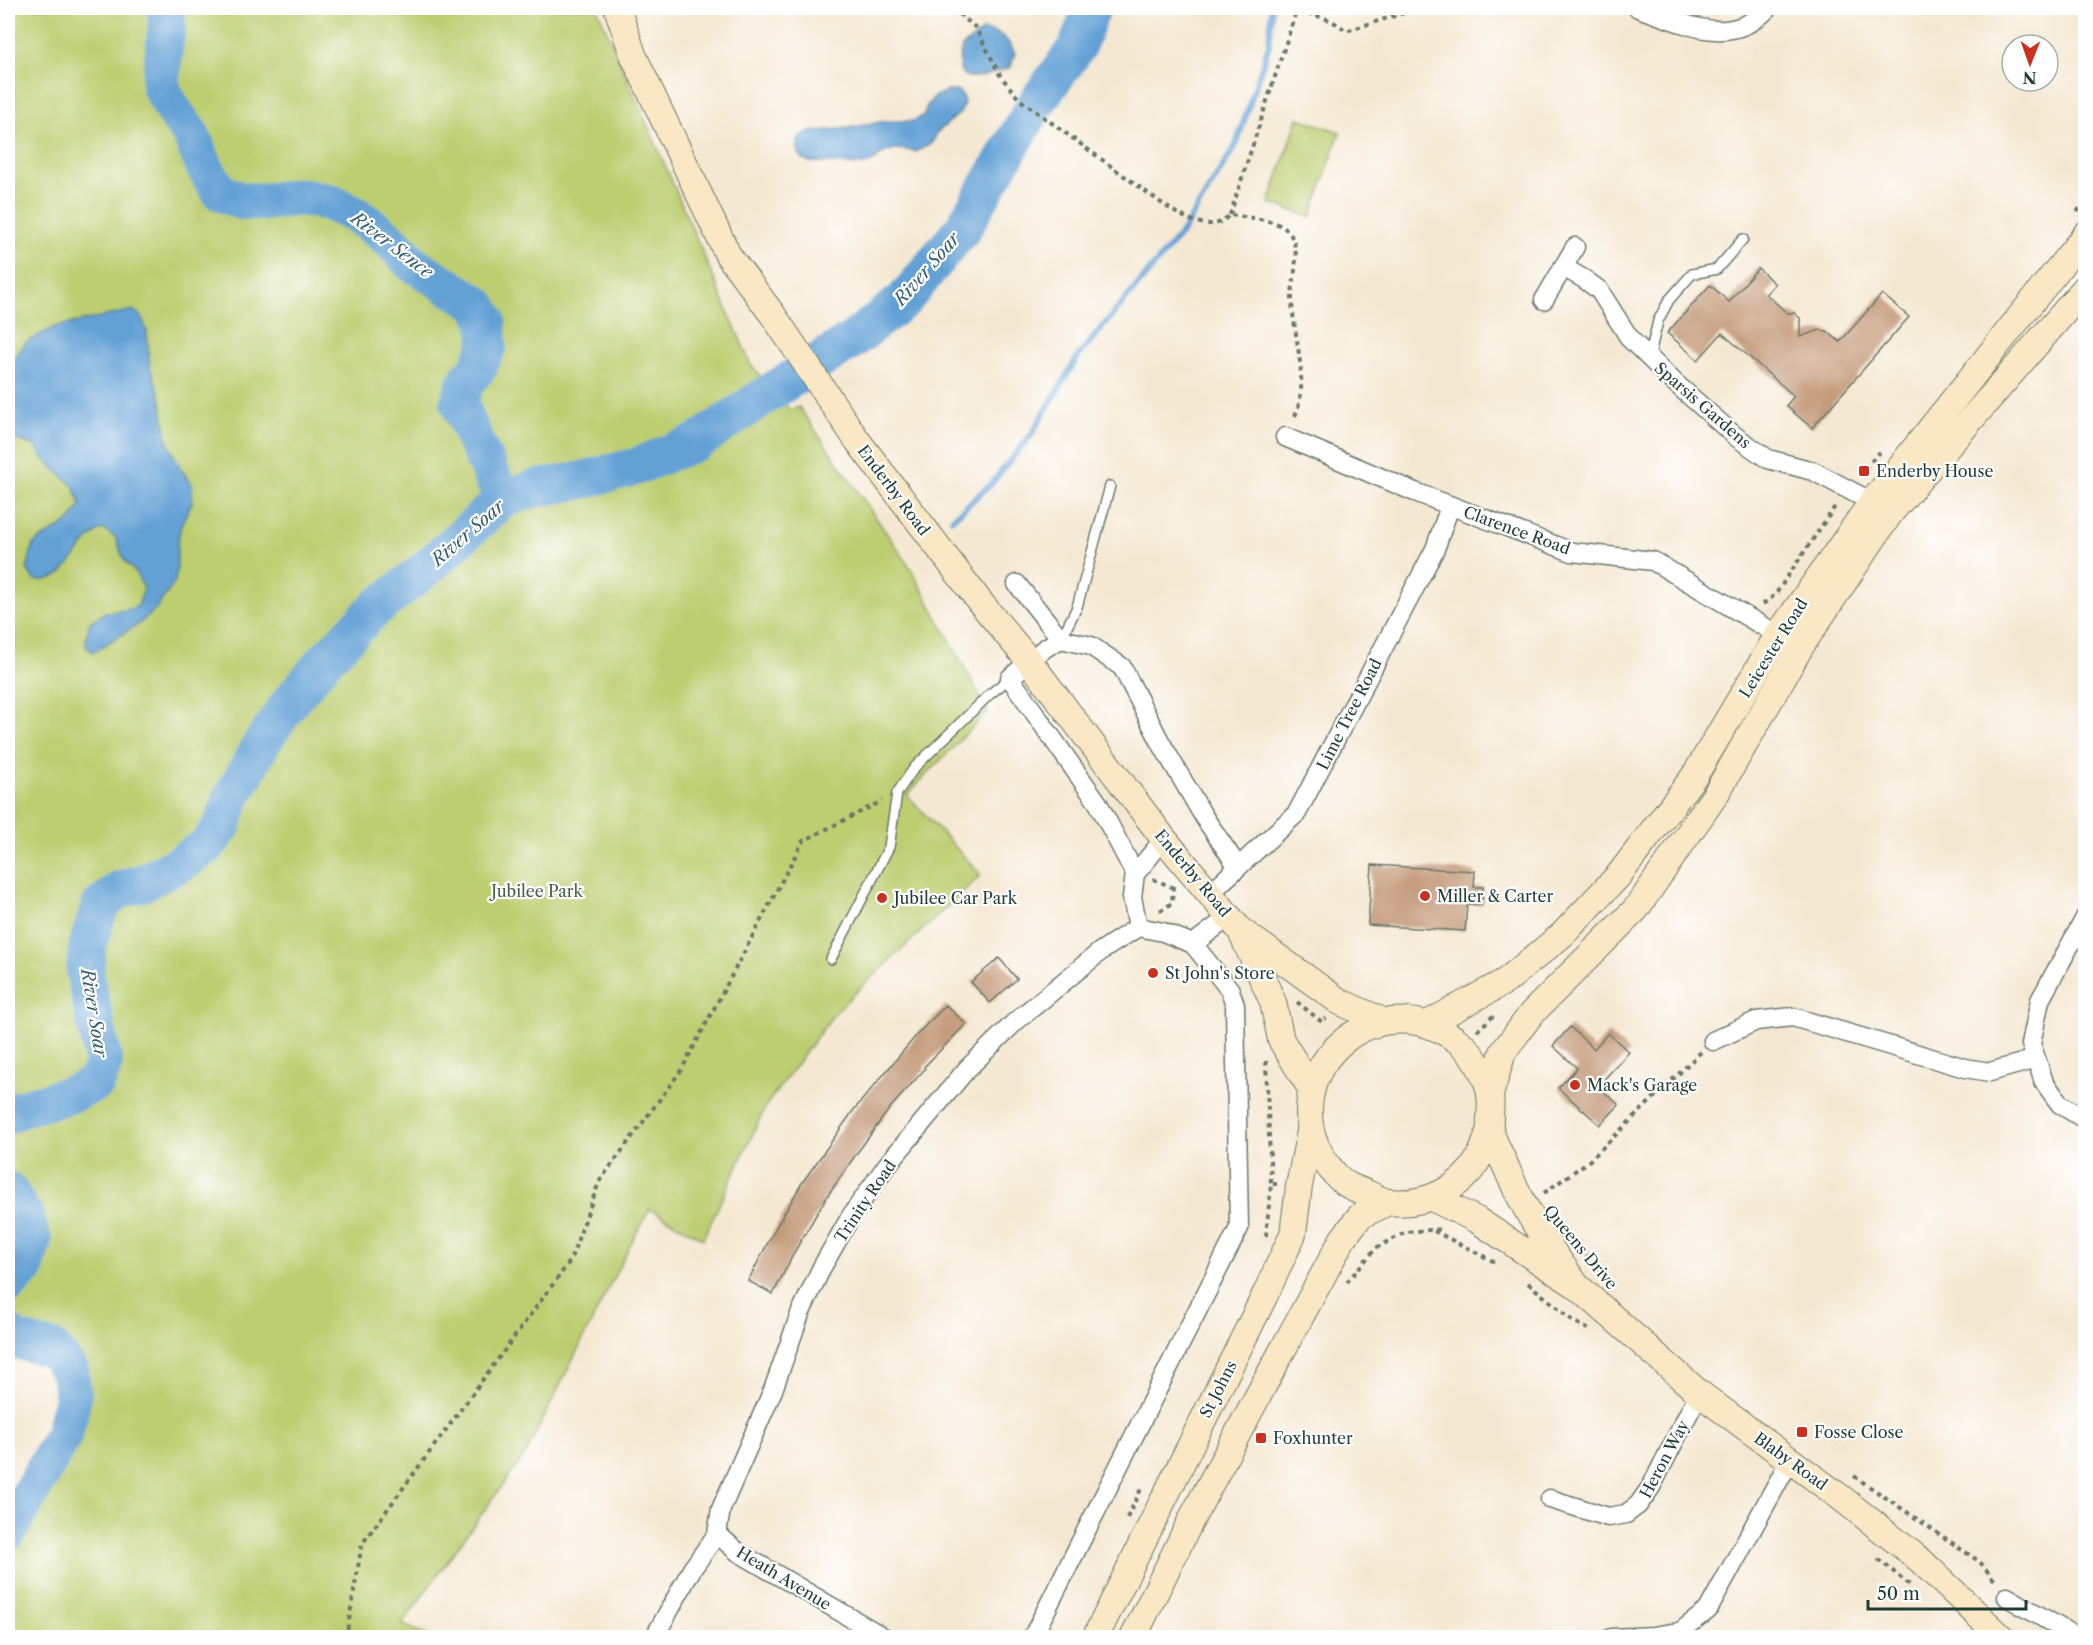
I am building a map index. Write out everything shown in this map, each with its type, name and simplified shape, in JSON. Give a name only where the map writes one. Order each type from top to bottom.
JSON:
[{"type":"main road","name":"Enderby Road","points":[[617,8],[634,57],[728,255],[857,440],[1164,839],[1235,923],[1340,1002],[1383,1022]]},
{"type":"main road","name":"Leicester Road","points":[[1427,1024],[1506,981],[1563,934],[1619,875],[1695,776],[1778,635],[1872,501],[2085,234]]},
{"type":"main road","name":"Leicester Road","points":[[1490,1095],[1503,1052],[1532,1013],[1636,909],[1716,794],[1801,646],[1891,512],[2085,287]]},
{"type":"main road","name":"Enderby Road","points":[[1235,923],[1273,1002],[1281,1040],[1311,1089]]},
{"type":"main road","points":[[1406,1020],[1427,1024],[1456,1039],[1478,1063],[1490,1095],[1490,1128],[1479,1159],[1457,1184],[1432,1197],[1411,1203],[1388,1202],[1342,1183],[1322,1160],[1310,1131],[1308,1108],[1311,1089],[1326,1058],[1350,1035],[1383,1022],[1406,1020]]},
{"type":"main road","name":"Blaby Road","points":[[1490,1128],[1524,1207],[1577,1286]]},
{"type":"main road","name":"St Johns","points":[[1095,1638],[1293,1234],[1299,1186],[1310,1131]]},
{"type":"main road","name":"Blaby Road","points":[[1432,1197],[1477,1220],[1577,1286],[1699,1393],[1856,1509],[1920,1560],[2002,1638]]},
{"type":"main road","points":[[1133,1638],[1192,1518],[1342,1240],[1360,1216],[1388,1202]]},
{"type":"street","points":[[1638,8],[1702,29],[1722,31],[1740,28],[1758,18],[1768,8]]},
{"type":"street","points":[[1544,300],[1575,247]]},
{"type":"street","name":"Sparsis Gardens","points":[[1563,267],[1599,290],[1630,339],[1736,436],[1768,459],[1813,471],[1872,501]]},
{"type":"street","name":"Clarence Road","points":[[1285,437],[1450,506],[1572,552],[1653,561],[1778,635]]},
{"type":"street","name":"Lime Tree Road","points":[[1209,894],[1297,813],[1436,549],[1450,506]]},
{"type":"street","points":[[1017,584],[1061,639],[1091,646],[1122,668],[1161,743],[1204,817],[1238,867]]},
{"type":"street","points":[[1061,639],[1045,648],[1010,678],[1098,804],[1135,874]]},
{"type":"street","points":[[1032,1638],[1239,1228],[1235,1005],[1230,990],[1193,944],[1163,932],[1138,927],[1132,897],[1135,874],[1164,839]]},
{"type":"street","points":[[2085,916],[2040,1000],[2031,1044],[2044,1082],[2060,1104],[2085,1120]]},
{"type":"street","points":[[1193,944],[1235,923]]},
{"type":"street","name":"Trinity Road","points":[[654,1638],[692,1569],[717,1534],[721,1509],[773,1390],[800,1314],[822,1267],[863,1199],[887,1165],[967,1069],[1024,1015],[1101,951],[1138,927]]},
{"type":"street","points":[[1713,1041],[1756,1021],[1793,1017],[1965,1068],[1990,1072],[2036,1059]]},
{"type":"street","name":"Heron Way","points":[[1550,1499],[1608,1517],[1626,1514],[1638,1505],[1651,1487],[1699,1393]]},
{"type":"street","points":[[1611,1638],[1680,1632],[1708,1610],[1790,1460]]},
{"type":"street","name":"Heath Avenue","points":[[717,1534],[738,1552],[885,1638]]},
{"type":"street","points":[[2007,1597],[2078,1638]]},
{"type":"lane","points":[[1649,358],[1658,321],[1669,300],[1692,274],[1717,269],[1743,239]]},
{"type":"lane","points":[[1061,639],[1077,607],[1110,486]]},
{"type":"lane","points":[[831,959],[889,847],[897,793],[914,768],[990,694],[1010,678]]},
{"type":"path","points":[[952,8],[976,28],[1000,75],[1019,99],[1180,215],[1199,223],[1218,223],[1230,215],[1296,12],[1314,14],[1336,22],[1346,31],[1420,8]]},
{"type":"path","points":[[1230,215],[1279,224],[1289,232],[1295,246],[1292,300],[1300,363],[1299,408],[1285,437]]},
{"type":"path","points":[[346,1638],[362,1544],[570,1261],[599,1182],[682,1069],[803,841],[897,793]]},
{"type":"path","points":[[1273,1002],[1288,995],[1322,1023],[1340,1002]]},
{"type":"path","points":[[1498,1011],[1477,1032],[1503,1052]]},
{"type":"path","name":"Queens Drive","points":[[1539,1197],[1590,1160],[1713,1041]]},
{"type":"path","points":[[1266,1054],[1271,1184]]},
{"type":"path","name":"Queens Drive","points":[[1574,1239],[1609,1282]]},
{"type":"path","points":[[1850,1473],[1980,1562],[2007,1597]]},
{"type":"green space","name":"Jubilee Park","points":[[8,8],[597,8],[751,365],[790,410],[799,407],[910,567],[988,711],[907,795],[981,875],[836,1011],[767,1104],[703,1239],[650,1209],[526,1453],[402,1624],[430,1637],[8,1637],[8,1533],[64,1434],[73,1397],[70,1371],[52,1349],[15,1340],[8,1333],[8,1286],[25,1268],[33,1241],[24,1215],[8,1190]]},
{"type":"green space","points":[[1298,118],[1340,132],[1311,217],[1269,203]]},
{"type":"water","points":[[983,30],[1003,36],[1009,43],[1015,53],[1011,67],[981,76],[965,76],[961,71],[959,61],[962,47]]},
{"type":"water","points":[[947,91],[958,91],[963,96],[964,103],[961,112],[938,132],[931,144],[916,152],[889,151],[864,165],[810,162],[802,159],[798,152],[797,144],[800,137],[808,132],[886,121],[914,121],[923,116],[935,96]]},
{"type":"water","points":[[133,310],[142,317],[147,332],[150,367],[160,395],[168,443],[181,469],[192,484],[192,502],[181,525],[175,582],[155,610],[140,623],[94,652],[86,647],[90,622],[106,612],[127,610],[138,606],[144,589],[136,573],[124,560],[116,538],[103,529],[85,543],[56,576],[46,580],[34,580],[27,569],[33,544],[70,521],[81,505],[74,487],[45,460],[34,445],[17,440],[8,441],[8,367],[26,342],[55,327]]},
{"type":"building","points":[[1758,268],[1775,284],[1766,294],[1787,313],[1794,313],[1800,318],[1800,337],[1820,330],[1827,331],[1840,342],[1882,294],[1909,317],[1812,428],[1786,406],[1794,396],[1722,333],[1698,360],[1667,333],[1710,285],[1729,302]]},
{"type":"building","points":[[1372,865],[1475,871],[1474,887],[1483,887],[1482,905],[1467,904],[1465,931],[1368,925]]},
{"type":"building","points":[[999,958],[1017,979],[990,1003],[971,982]]},
{"type":"building","points":[[946,1005],[966,1024],[924,1067],[925,1069],[890,1108],[857,1153],[826,1198],[773,1294],[748,1281],[802,1183],[853,1111],[920,1031]]},
{"type":"building","points":[[1570,1027],[1594,1049],[1608,1033],[1629,1052],[1598,1086],[1619,1105],[1600,1125],[1558,1088],[1577,1068],[1553,1046]]},
{"type":"waterway","name":"River Sence","points":[[166,8],[167,24],[160,86],[173,110],[191,135],[205,168],[220,192],[241,201],[264,202],[300,197],[328,202],[356,215],[389,239],[413,264],[477,304],[487,320],[488,346],[478,368],[466,382],[459,402],[503,499]]},
{"type":"waterway","name":"River Soar","points":[[8,1115],[23,1108],[69,1095],[96,1083],[104,1063],[85,974],[87,947],[100,906],[119,890],[142,883],[178,865],[207,846],[222,826],[231,799],[263,741],[290,702],[325,660],[374,610],[426,569],[503,499],[537,488],[635,467],[697,442],[854,339],[904,300],[963,228],[1037,102],[1077,47],[1092,8]]},
{"type":"waterway","points":[[952,519],[991,484],[1031,435],[1079,355],[1183,231],[1236,145],[1269,45],[1272,8]]},
{"type":"waterway","name":"River Soar","points":[[8,1190],[24,1215],[33,1241],[25,1268],[8,1286]]},
{"type":"waterway","name":"River Soar","points":[[8,1333],[15,1340],[52,1349],[70,1371],[73,1397],[64,1434],[8,1532]]},
{"type":"place","name":"Enderby House","points":[[1864,471]]},
{"type":"place","name":"Miller & Carter","points":[[1425,896]]},
{"type":"place","name":"Jubilee Car Park","points":[[882,898]]},
{"type":"place","name":"St John's Store","points":[[1153,973]]},
{"type":"place","name":"Mack's Garage","points":[[1575,1085]]},
{"type":"place","name":"Fosse Close","points":[[1802,1432]]},
{"type":"place","name":"Foxhunter","points":[[1261,1438]]}]
